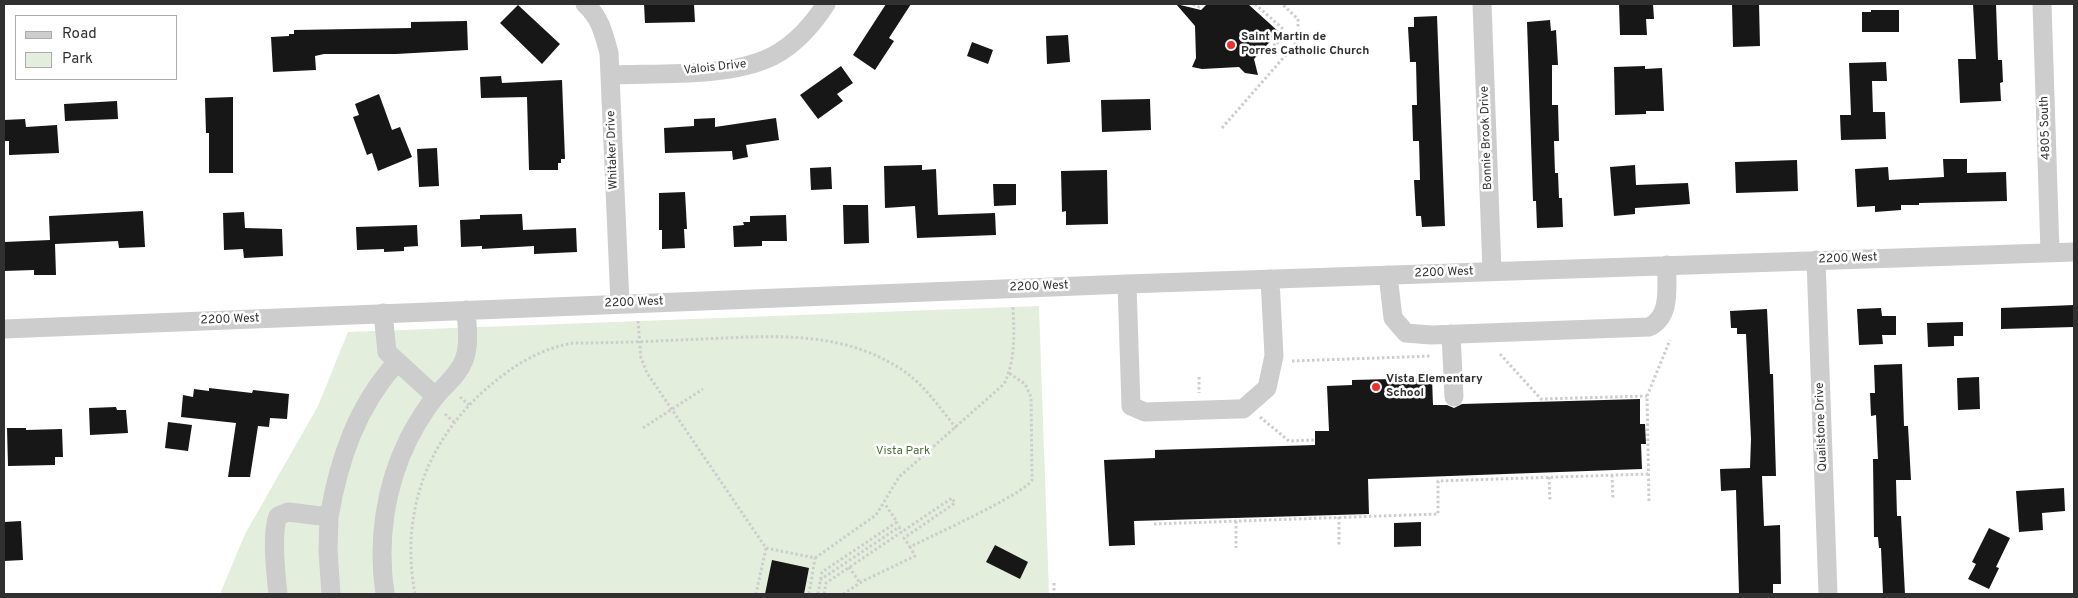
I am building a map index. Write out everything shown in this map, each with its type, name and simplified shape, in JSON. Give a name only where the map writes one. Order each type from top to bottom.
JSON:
[{"type":"street","name":"Whitaker Drive","points":[[585,4],[597,18],[604,32],[609,53],[620,303]]},
{"type":"street","name":"Valois Drive","points":[[610,75],[710,70],[746,66],[765,60],[785,48],[802,34],[826,4]]},
{"type":"street","name":"Bonnie Brook Drive","points":[[1482,4],[1492,271]]},
{"type":"street","name":"4805 South","points":[[2042,4],[2050,252]]},
{"type":"street","name":"2200 West","points":[[4,329],[1127,284],[2074,252]]},
{"type":"street","name":"Quailstone Drive","points":[[1816,260],[1828,594]]},
{"type":"street","points":[[1388,275],[1393,318],[1406,333],[1451,334],[1649,327],[1656,323],[1665,312],[1667,265]]},
{"type":"street","points":[[1127,284],[1131,406],[1145,412],[1243,409],[1266,388],[1274,356],[1270,279]]},
{"type":"street","points":[[385,594],[382,571],[382,542],[384,516],[390,488],[410,437],[435,396],[455,375],[464,360],[468,341],[466,310]]},
{"type":"street","points":[[383,314],[387,352],[435,396]]},
{"type":"street","points":[[1451,334],[1454,397]]},
{"type":"street","points":[[331,594],[328,551],[330,517],[335,484],[352,433],[370,396],[397,362]]},
{"type":"street","points":[[278,594],[275,548],[278,516],[288,512],[330,517]]},
{"type":"path","points":[[1193,4],[1199,7],[1202,4]]},
{"type":"path","points":[[1255,4],[1283,29],[1282,36],[1270,50]]},
{"type":"path","points":[[1222,128],[1298,42],[1298,19],[1282,4]]},
{"type":"path","points":[[1277,42],[1288,53]]},
{"type":"path","points":[[809,594],[815,558],[876,516],[885,504],[899,477],[1004,384],[1014,354],[1013,307]]},
{"type":"path","points":[[638,320],[643,366],[670,410],[766,548],[815,558]]},
{"type":"path","points":[[415,594],[410,543],[418,494],[435,452],[446,432],[476,397],[508,372],[540,351],[556,346],[573,343],[780,336],[806,337],[854,346],[873,354],[909,375],[928,393],[956,428]]},
{"type":"path","points":[[1649,501],[1646,396],[1670,340]]},
{"type":"path","points":[[1500,354],[1541,399],[1646,396]]},
{"type":"path","points":[[1292,361],[1432,356]]},
{"type":"path","points":[[910,547],[1024,489],[1032,480],[1031,397],[1025,384],[1009,373]]},
{"type":"path","points":[[643,428],[703,388]]},
{"type":"path","points":[[1259,416],[1289,441],[1315,440]]},
{"type":"path","points":[[1154,524],[1438,514],[1438,481],[1649,474]]},
{"type":"path","points":[[1612,475],[1613,500]]},
{"type":"path","points":[[1549,477],[1550,502]]},
{"type":"path","points":[[824,594],[826,584],[952,498],[955,503],[904,538],[915,556],[860,583],[843,594]]},
{"type":"path","points":[[818,594],[822,572],[897,522],[885,504]]},
{"type":"path","points":[[1338,517],[1339,545]]},
{"type":"path","points":[[1236,521],[1236,548]]},
{"type":"path","points":[[820,580],[899,527],[902,532]]},
{"type":"path","points":[[756,594],[766,548]]},
{"type":"path","points":[[850,567],[860,583]]},
{"type":"path","points":[[1054,583],[1054,594]]},
{"type":"green space","name":"Vista Park","points":[[1039,306],[1049,594],[220,594],[245,534],[318,406],[348,332]]},
{"type":"building","points":[[644,4],[694,4],[695,22],[645,23]]},
{"type":"building","points":[[886,4],[911,4],[889,38],[894,41],[875,70],[853,55]]},
{"type":"building","name":"Saint Martin de Porres Catholic Church","points":[[1176,4],[1201,10],[1207,4],[1248,4],[1279,32],[1254,59],[1258,75],[1245,73],[1239,67],[1202,69],[1192,67],[1196,58],[1195,26]]},
{"type":"building","points":[[1619,4],[1653,4],[1654,19],[1646,19],[1647,35],[1620,35]]},
{"type":"building","points":[[1732,4],[1759,4],[1760,46],[1733,47]]},
{"type":"building","points":[[1973,4],[1996,4],[1998,60],[2002,60],[2003,82],[2000,83],[2001,101],[1960,103],[1958,59],[1976,59]]},
{"type":"building","points":[[518,5],[560,44],[542,64],[500,23]]},
{"type":"building","points":[[1871,10],[1899,10],[1899,32],[1862,32],[1862,12],[1871,12]]},
{"type":"building","points":[[1437,16],[1445,226],[1422,227],[1421,216],[1416,216],[1414,180],[1420,180],[1419,141],[1413,141],[1412,105],[1417,105],[1416,62],[1410,62],[1408,27],[1414,27],[1414,17]]},
{"type":"building","points":[[1550,20],[1551,31],[1556,30],[1558,65],[1552,65],[1552,105],[1558,105],[1559,141],[1554,141],[1555,173],[1558,173],[1559,198],[1562,198],[1563,227],[1537,228],[1536,201],[1533,201],[1527,22]]},
{"type":"building","points":[[467,21],[468,50],[396,54],[324,54],[315,56],[316,70],[273,72],[271,37],[289,36],[289,34],[294,34],[294,30],[411,28],[411,22]]},
{"type":"building","points":[[1068,35],[1070,62],[1047,64],[1046,36]]},
{"type":"building","points":[[972,42],[993,50],[988,64],[967,56]]},
{"type":"building","points":[[1886,62],[1887,81],[1872,81],[1873,112],[1885,112],[1886,139],[1841,140],[1840,115],[1851,115],[1849,63]]},
{"type":"building","points":[[841,66],[853,83],[837,94],[843,101],[818,119],[800,95]]},
{"type":"building","points":[[1645,66],[1645,69],[1662,68],[1664,111],[1646,111],[1646,114],[1615,115],[1614,67]]},
{"type":"building","points":[[501,76],[502,83],[562,80],[565,159],[561,159],[561,163],[558,163],[558,170],[529,170],[527,97],[481,98],[480,77]]},
{"type":"building","points":[[379,94],[392,130],[400,127],[412,157],[378,171],[372,153],[367,155],[353,117],[359,115],[355,104]]},
{"type":"building","points":[[233,97],[233,173],[209,173],[209,133],[206,133],[205,98]]},
{"type":"building","points":[[1150,99],[1151,130],[1102,132],[1101,100]]},
{"type":"building","points":[[117,101],[118,119],[65,121],[64,104]]},
{"type":"building","points":[[715,118],[715,127],[776,118],[779,140],[746,145],[748,157],[733,160],[732,151],[665,153],[664,128],[694,126],[694,119]]},
{"type":"building","points":[[25,119],[26,127],[57,125],[59,153],[9,155],[9,141],[4,141],[4,120]]},
{"type":"building","points":[[437,148],[439,186],[419,187],[417,149]]},
{"type":"building","points":[[1943,159],[1967,159],[1967,173],[2006,172],[2007,201],[1919,203],[1919,205],[1901,205],[1901,210],[1875,212],[1875,206],[1857,207],[1855,169],[1888,167],[1889,180],[1944,177]]},
{"type":"building","points":[[1797,160],[1798,191],[1736,193],[1735,162]]},
{"type":"building","points":[[922,165],[922,170],[936,169],[938,215],[995,213],[996,235],[917,238],[915,206],[885,208],[884,166]]},
{"type":"building","points":[[1635,165],[1636,185],[1688,183],[1690,204],[1635,208],[1635,214],[1614,216],[1610,167]]},
{"type":"building","points":[[831,167],[832,189],[811,190],[810,168]]},
{"type":"building","points":[[1107,170],[1108,224],[1066,225],[1066,211],[1062,212],[1061,171]]},
{"type":"building","points":[[993,184],[1016,184],[1016,205],[994,206]]},
{"type":"building","points":[[685,192],[687,229],[684,229],[685,248],[662,249],[662,230],[659,230],[659,193]]},
{"type":"building","points":[[843,205],[868,205],[869,243],[844,244]]},
{"type":"building","points":[[143,211],[145,247],[119,248],[118,241],[55,244],[56,275],[34,275],[34,270],[4,271],[4,242],[50,240],[49,216]]},
{"type":"building","points":[[244,212],[245,228],[282,229],[283,256],[244,258],[243,249],[224,250],[223,213]]},
{"type":"building","points":[[522,214],[523,230],[576,228],[577,252],[534,254],[534,246],[482,249],[482,246],[461,247],[460,220],[480,219],[480,215]]},
{"type":"building","points":[[786,215],[787,241],[762,241],[762,246],[734,247],[733,226],[744,225],[743,222],[750,222],[750,216]]},
{"type":"building","points":[[417,225],[418,246],[404,247],[404,251],[384,252],[384,249],[357,250],[356,227]]},
{"type":"building","points":[[2074,305],[2074,327],[2001,329],[2001,308]]},
{"type":"building","points":[[1881,308],[1882,316],[1896,316],[1896,335],[1882,335],[1883,344],[1859,345],[1857,309]]},
{"type":"building","points":[[1767,309],[1770,374],[1773,374],[1776,476],[1762,476],[1764,526],[1780,525],[1781,584],[1773,584],[1773,594],[1739,594],[1736,490],[1721,491],[1720,469],[1750,468],[1751,439],[1746,334],[1737,334],[1737,328],[1731,328],[1730,311]]},
{"type":"building","points":[[1963,322],[1963,336],[1954,336],[1954,346],[1928,347],[1927,323]]},
{"type":"building","points":[[1902,364],[1904,426],[1908,426],[1911,480],[1896,480],[1897,516],[1901,516],[1905,594],[1883,594],[1881,548],[1879,548],[1878,537],[1874,537],[1873,459],[1878,459],[1876,415],[1871,416],[1870,393],[1875,393],[1874,365]]},
{"type":"building","points":[[1979,377],[1980,409],[1958,410],[1957,378]]},
{"type":"building","name":"Vista Elementary School","points":[[1432,378],[1433,405],[1447,405],[1454,408],[1462,404],[1640,399],[1640,424],[1645,424],[1646,444],[1641,444],[1642,469],[1368,479],[1369,514],[1134,521],[1135,545],[1109,546],[1104,460],[1155,458],[1155,450],[1315,445],[1315,431],[1329,431],[1327,386],[1352,385],[1352,380]]},
{"type":"building","points":[[209,388],[252,393],[253,390],[289,394],[287,419],[270,418],[269,427],[258,426],[250,477],[228,477],[236,423],[181,417],[183,395],[193,397],[194,389],[209,391]]},
{"type":"building","points":[[116,407],[117,410],[126,410],[128,433],[90,435],[89,408]]},
{"type":"building","points":[[168,422],[192,425],[188,451],[165,448]]},
{"type":"building","points":[[7,428],[26,428],[26,430],[62,429],[63,457],[55,457],[55,465],[8,466]]},
{"type":"building","points":[[2064,488],[2065,511],[2042,513],[2043,530],[2019,532],[2016,491]]},
{"type":"building","points":[[21,521],[23,560],[4,561],[4,522]]},
{"type":"building","points":[[1421,522],[1421,546],[1394,547],[1394,523]]},
{"type":"building","points":[[1989,528],[2010,538],[1996,567],[1999,568],[1989,589],[1968,579],[1976,564],[1972,562]]},
{"type":"building","points":[[995,545],[1028,562],[1020,579],[986,562]]},
{"type":"building","points":[[772,560],[809,568],[804,594],[765,594]]},
{"type":"place","name":"Saint Martin de Porres Catholic Church","points":[[1231,45]]},
{"type":"place","name":"Vista Elementary School","points":[[1376,387]]}]
